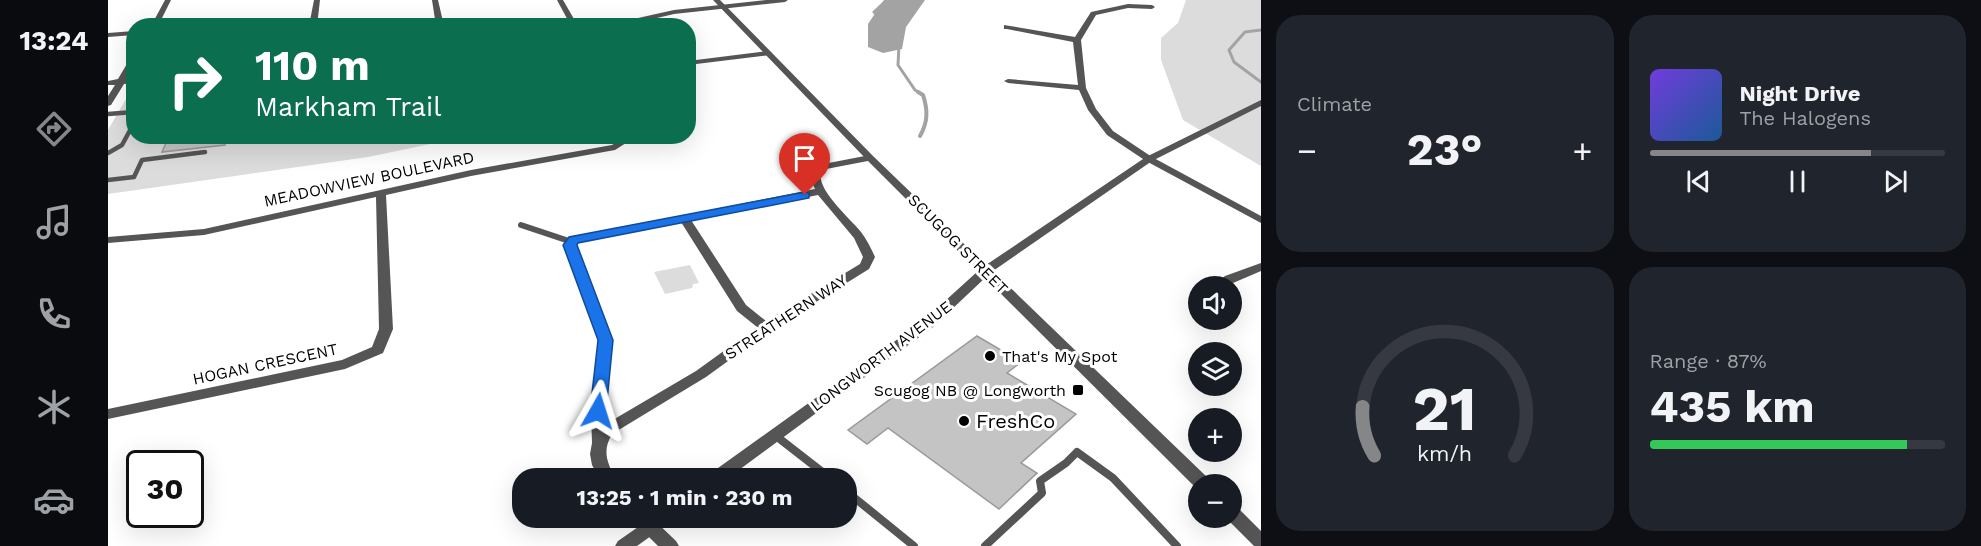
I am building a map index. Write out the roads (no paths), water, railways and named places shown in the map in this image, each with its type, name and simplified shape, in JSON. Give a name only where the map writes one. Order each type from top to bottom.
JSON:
[{"type":"street","points":[[158,18],[168,0]]},
{"type":"street","points":[[314,18],[317,0]]},
{"type":"street","points":[[435,0],[438,18]]},
{"type":"street","points":[[560,0],[570,18]]},
{"type":"street","name":"SCUGOG STREET","points":[[716,0],[870,158],[1193,474]]},
{"type":"street","points":[[647,18],[674,12],[785,0]]},
{"type":"street","points":[[1152,7],[1128,6],[1093,13],[1077,40],[1082,88],[1092,110],[1110,133],[1149,159],[1261,220]]},
{"type":"street","points":[[1007,27],[1077,40]]},
{"type":"street","points":[[108,35],[126,34]]},
{"type":"street","points":[[696,62],[768,53]]},
{"type":"street","points":[[108,103],[126,72]]},
{"type":"street","points":[[108,83],[126,81]]},
{"type":"street","points":[[1008,81],[1082,88]]},
{"type":"street","name":"LONGWORTH AVENUE","points":[[731,468],[928,324],[985,271],[1149,159],[1261,104]]},
{"type":"street","name":"MEADOWVIEW BOULEVARD","points":[[108,240],[204,232],[471,173],[615,147],[620,144]]},
{"type":"street","points":[[603,468],[597,454],[598,411],[606,340],[570,245],[572,242],[592,236],[822,191],[815,181],[814,173],[817,168],[870,158]]},
{"type":"street","name":"STREATHERN WAY","points":[[598,442],[607,430],[701,374],[766,327],[865,266],[869,256],[866,245],[822,191]]},
{"type":"street","name":"HOGAN CRESCENT","points":[[108,414],[345,364],[378,350],[386,329],[381,194]]},
{"type":"street","points":[[685,219],[741,308],[766,327]]},
{"type":"street","points":[[1236,276],[1261,267]]},
{"type":"street","points":[[1242,523],[1261,542]]},
{"type":"street","points":[[624,546],[643,528]]},
{"type":"street","points":[[658,528],[670,546]]},
{"type":"lane","points":[[108,114],[126,112]]},
{"type":"lane","points":[[108,153],[119,148],[126,136]]},
{"type":"lane","points":[[108,180],[134,177],[142,160],[205,152]]},
{"type":"lane","points":[[521,225],[572,242]]},
{"type":"lane","points":[[776,435],[817,468]]},
{"type":"lane","points":[[985,546],[1042,494],[1040,481],[1066,463],[1077,452],[1113,478],[1177,546]]},
{"type":"lane","points":[[857,500],[914,546]]},
{"type":"waterway","points":[[880,17],[874,12],[887,0]]},
{"type":"waterway","points":[[1261,30],[1245,32],[1229,50],[1234,62],[1261,82]]},
{"type":"waterway","points":[[899,45],[898,65],[915,90],[920,93]]},
{"type":"waterway","points":[[918,92],[923,95],[926,106],[926,121],[920,136]]},
{"type":"place","name":"That's My Spot","points":[[990,356]]},
{"type":"place","name":"Scugog NB @ Longworth","points":[[1078,390]]},
{"type":"place","name":"FreshCo","points":[[964,421]]}]
